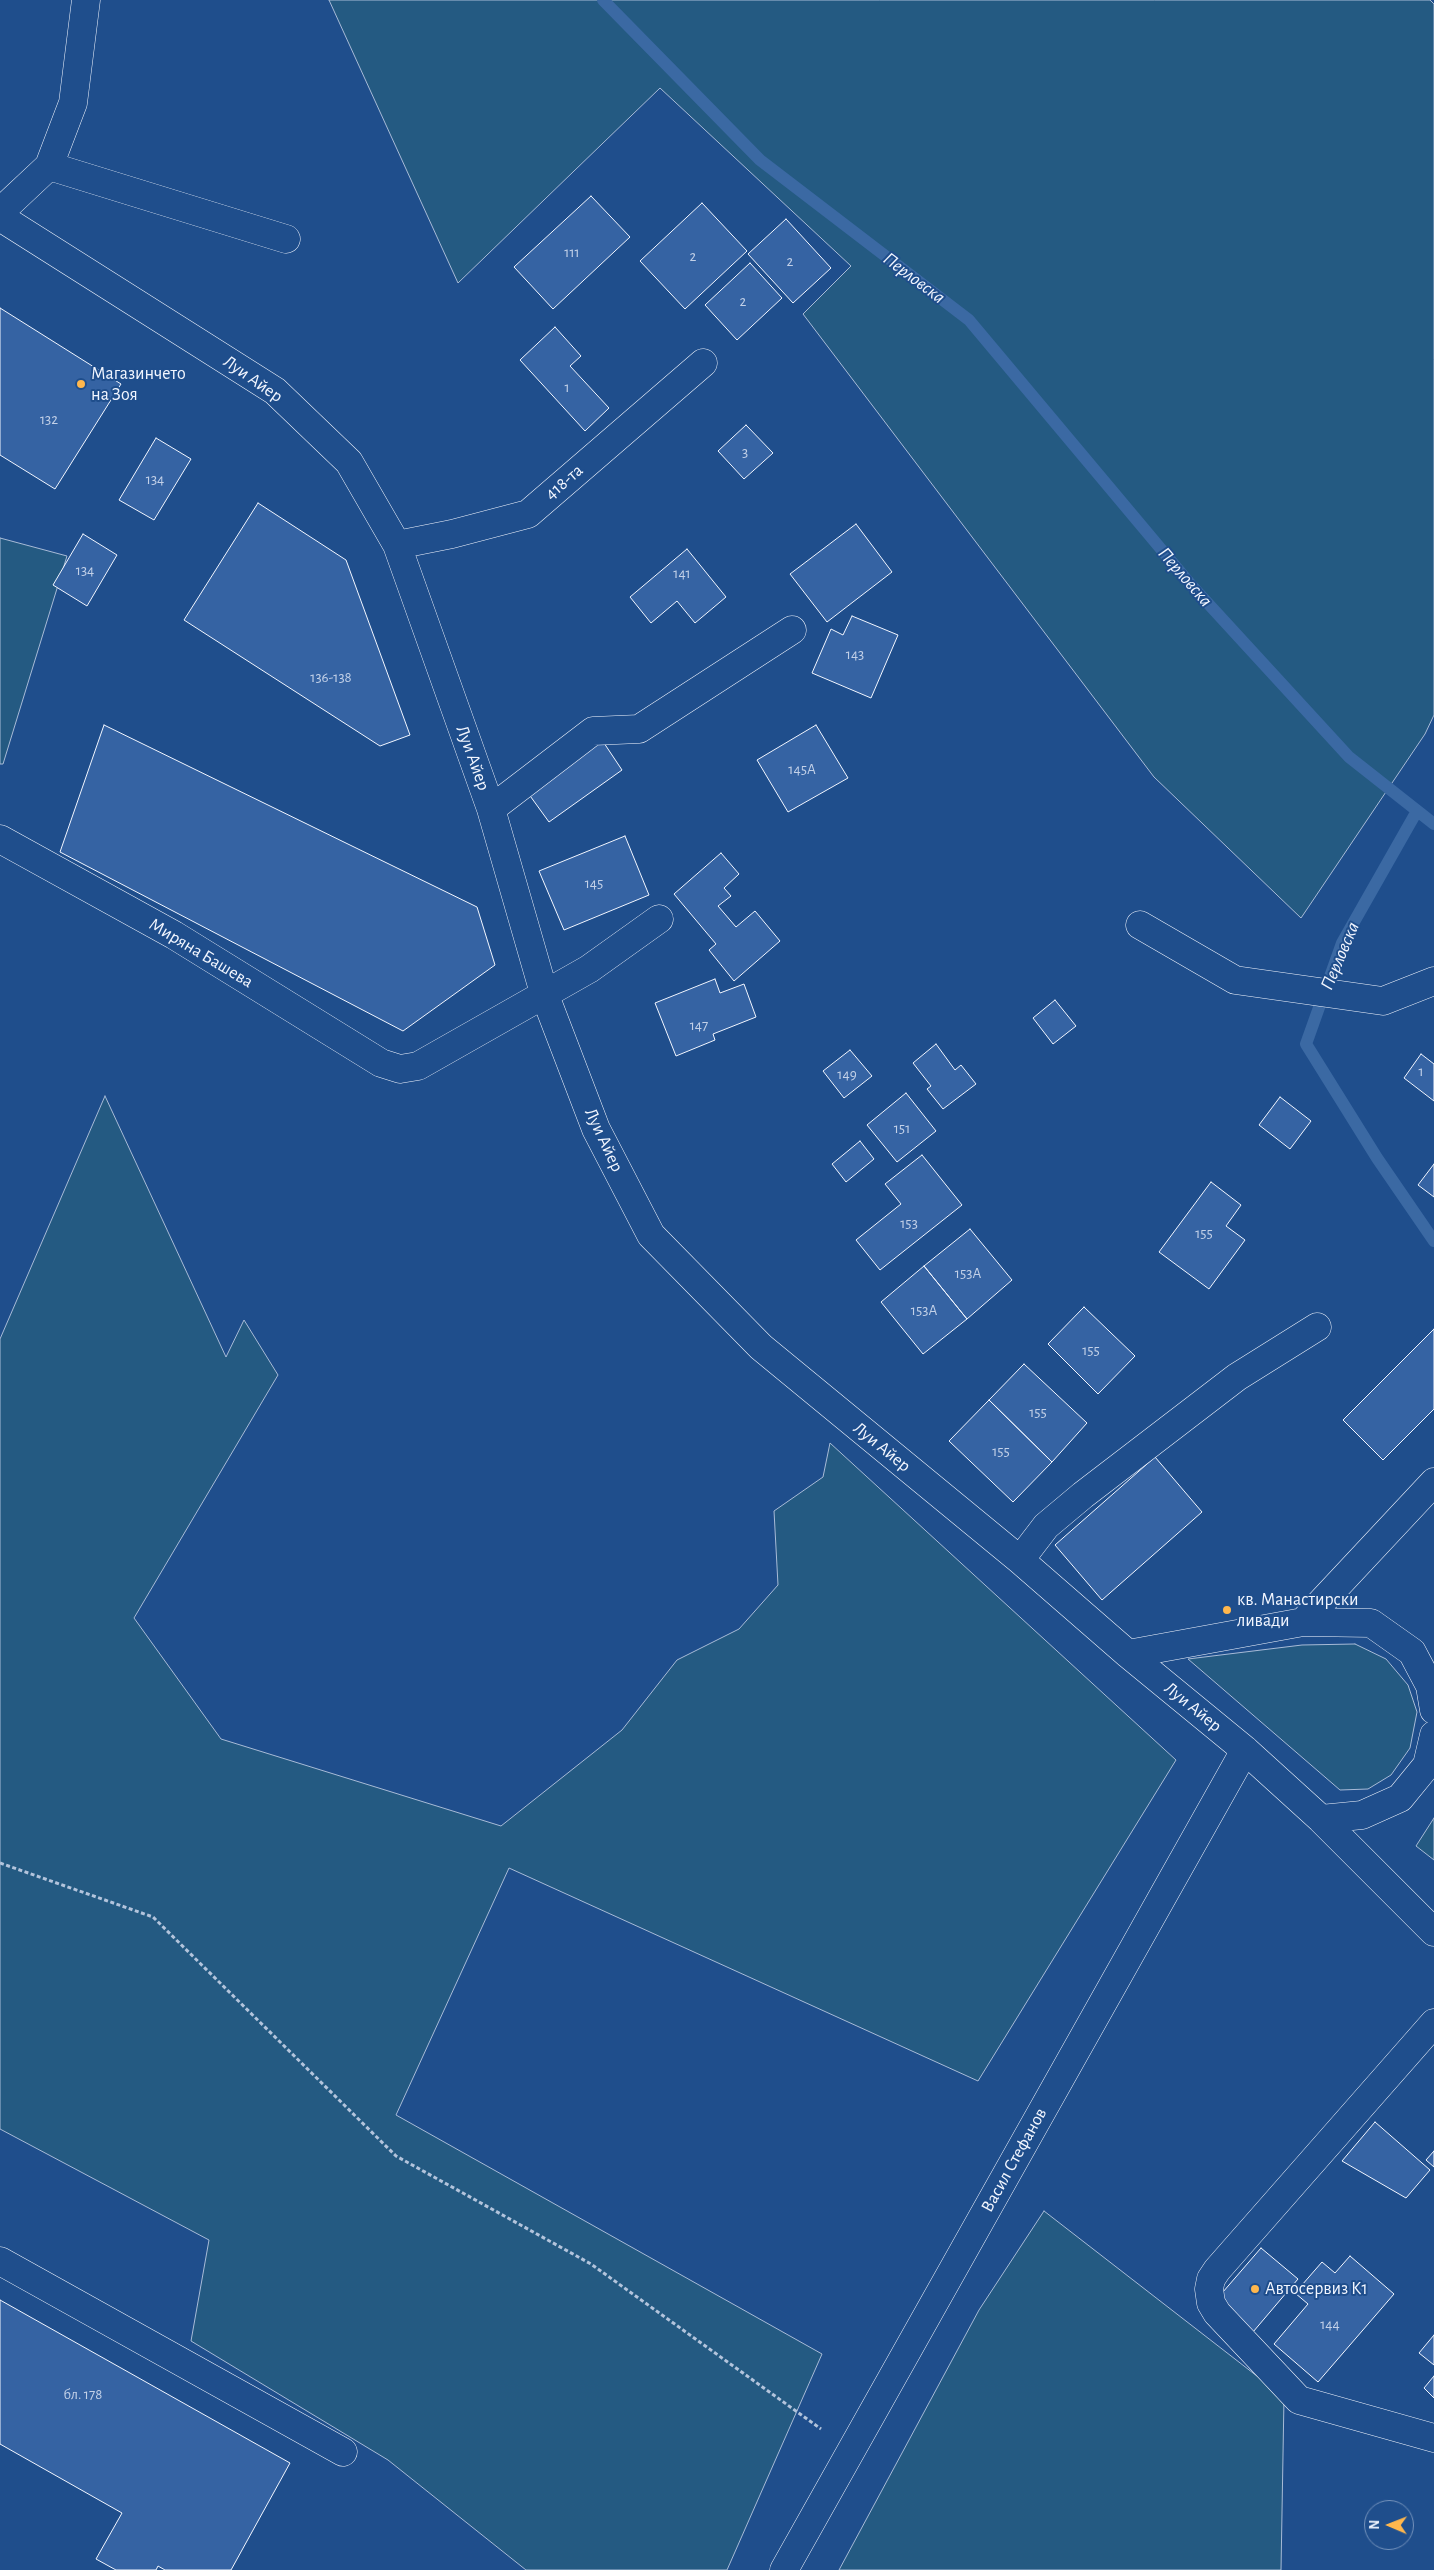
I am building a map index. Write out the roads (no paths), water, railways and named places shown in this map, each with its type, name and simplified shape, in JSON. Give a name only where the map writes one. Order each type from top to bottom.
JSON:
[{"type":"street","points":[[0,212],[49,166],[73,103],[86,0]]},
{"type":"street","points":[[49,166],[286,239]]},
{"type":"street","name":"Луи Айер","points":[[0,217],[275,391],[349,462],[397,545],[491,809],[544,993],[596,1128],[651,1235],[761,1347],[1020,1560],[1128,1654],[1245,1750],[1322,1819],[1434,1932]]},
{"type":"street","name":"418-та","points":[[397,545],[452,534],[528,514],[703,363]]},
{"type":"street","points":[[491,809],[593,730],[639,729],[792,630]]},
{"type":"street","name":"Миряна Башева","points":[[0,839],[174,935],[381,1063],[400,1069],[418,1066],[544,993]]},
{"type":"street","points":[[544,993],[589,969],[659,918]]},
{"type":"street","points":[[1140,925],[1235,980],[1383,1001],[1434,981]]},
{"type":"street","points":[[1020,1560],[1046,1526],[1091,1489],[1236,1377],[1317,1328]]},
{"type":"street","points":[[1303,1622],[1434,1482]]},
{"type":"street","points":[[1128,1654],[1303,1622],[1370,1623],[1412,1652],[1430,1686],[1434,1710]]},
{"type":"street","points":[[1322,1819],[1362,1815],[1400,1798],[1426,1765],[1434,1735]]},
{"type":"street","name":"Васил Стефанов","points":[[784,2570],[1245,1750]]},
{"type":"street","points":[[1434,2023],[1217,2270],[1211,2280],[1209,2289],[1211,2303],[1217,2313],[1298,2400],[1434,2438]]},
{"type":"street","points":[[0,2261],[343,2452]]},
{"type":"waterway","name":"Перловска","points":[[603,0],[760,160],[969,320],[1192,586],[1349,757],[1434,824]]},
{"type":"waterway","name":"Перловска","points":[[1417,811],[1342,943],[1306,1044],[1377,1158],[1434,1241]]},
{"type":"place","name":"Магазинчето на Зоя","points":[[81,384]]},
{"type":"place","name":"кв. Манастирски ливади","points":[[1227,1610]]},
{"type":"place","name":"Автосервиз К1","points":[[1255,2289]]}]
